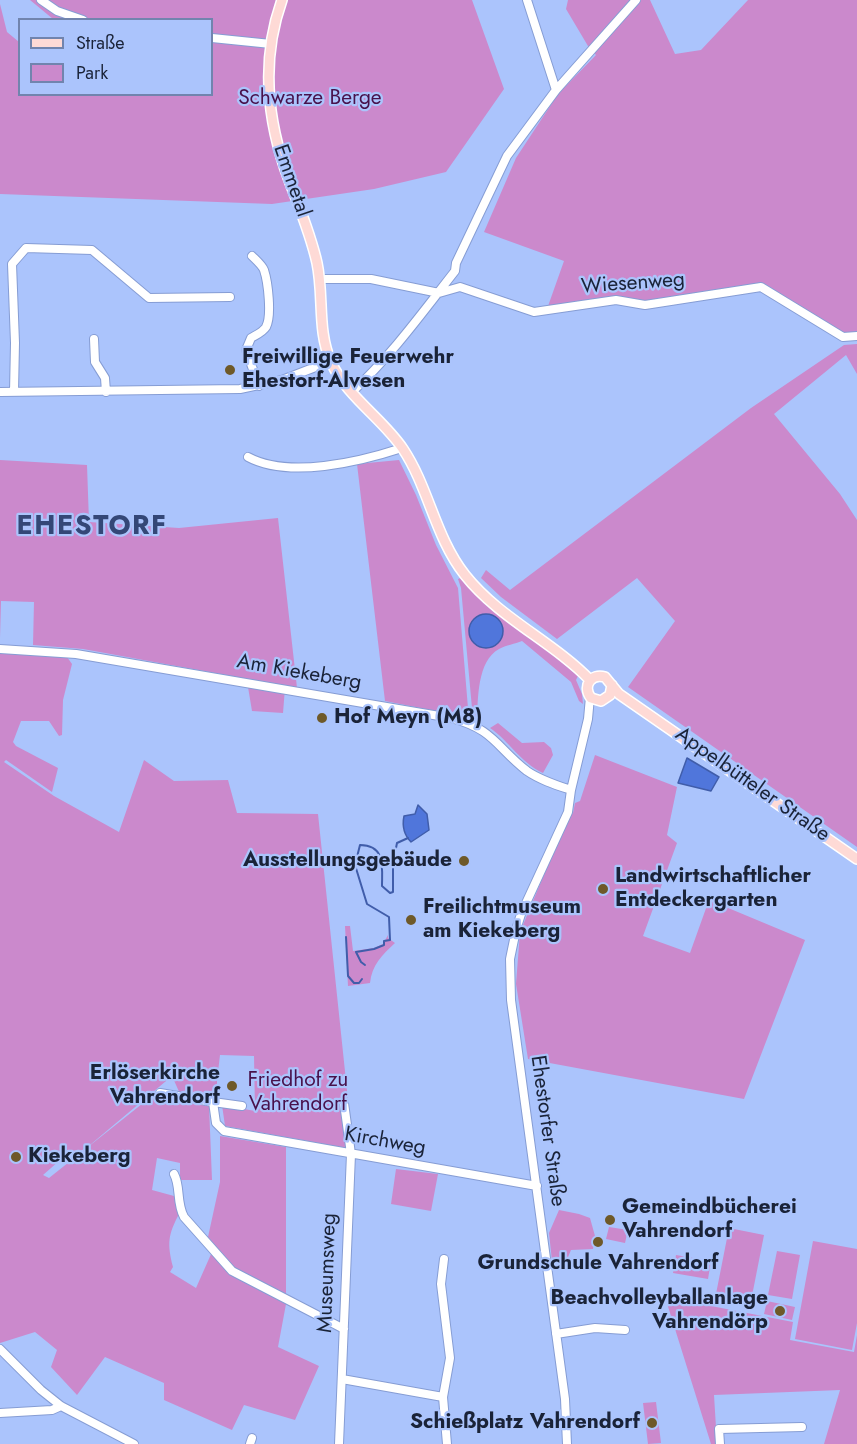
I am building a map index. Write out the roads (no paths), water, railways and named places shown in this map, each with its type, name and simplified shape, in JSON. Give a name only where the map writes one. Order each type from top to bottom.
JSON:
[{"type":"main road","name":"Emmetal","points":[[282,0],[271,44],[268,88],[275,132],[285,168],[312,243],[320,279],[322,322],[331,361]]},
{"type":"main road","points":[[331,361],[352,392],[402,448],[416,472],[442,537],[466,576],[501,609],[560,652],[590,680]]},
{"type":"main road","points":[[596,676],[604,676],[612,686],[611,692],[604,700],[590,697],[587,688],[590,680],[596,676]]},
{"type":"main road","name":"Appelbütteler Straße","points":[[612,686],[617,693],[857,859]]},
{"type":"main road","name":"Appelbütteler Straße","points":[[604,700],[616,699],[646,711]]},
{"type":"street","points":[[41,0],[57,11],[77,18]]},
{"type":"street","points":[[527,0],[556,90]]},
{"type":"street","points":[[352,392],[373,373],[455,272],[456,263],[507,156],[556,90],[636,0]]},
{"type":"street","points":[[213,38],[271,44]]},
{"type":"street","points":[[14,392],[12,264],[26,248],[92,250],[149,298],[230,297]]},
{"type":"street","points":[[252,256],[264,268],[268,297],[269,318],[266,327],[261,333],[251,338],[246,350],[259,386]]},
{"type":"street","name":"Wiesenweg","points":[[320,279],[371,279],[439,292],[460,287],[534,312],[616,300],[645,305],[761,287],[843,337],[857,336]]},
{"type":"street","points":[[94,339],[95,362],[105,378],[106,392]]},
{"type":"street","points":[[0,392],[240,389],[259,386],[331,361]]},
{"type":"street","points":[[248,457],[262,464],[273,466],[312,467],[336,464],[402,448]]},
{"type":"street","name":"Am Kiekeberg","points":[[0,649],[76,654],[391,706],[461,720],[489,734],[528,771],[546,781],[571,790]]},
{"type":"street","name":"Ehestorfer Straße","points":[[567,1444],[566,1401],[511,1000],[510,959],[521,914],[568,812],[588,719],[590,697]]},
{"type":"street","name":"Ehestorfer Straße","points":[[588,719],[604,700]]},
{"type":"street","points":[[160,1093],[242,1106]]},
{"type":"street","name":"Kirchweg","points":[[213,1102],[216,1123],[224,1131],[537,1186]]},
{"type":"street","name":"Museumsweg","points":[[339,1444],[351,1154],[344,1103]]},
{"type":"street","points":[[174,1174],[177,1180],[180,1209],[184,1217],[232,1271],[344,1329]]},
{"type":"street","points":[[444,1259],[441,1284],[450,1358],[442,1397],[447,1444]]},
{"type":"street","points":[[556,1334],[595,1328],[625,1330]]},
{"type":"street","points":[[0,1349],[41,1390],[61,1406],[134,1444]]},
{"type":"street","points":[[342,1379],[442,1397]]},
{"type":"street","points":[[0,1413],[52,1410],[61,1406]]},
{"type":"street","points":[[720,1444],[720,1429],[802,1427]]},
{"type":"water","points":[[486,614],[498,619],[503,631],[498,643],[486,648],[474,643],[469,631],[474,619]]},
{"type":"water","points":[[687,758],[719,777],[711,791],[678,783]]},
{"type":"water","points":[[418,805],[427,814],[429,830],[411,842],[404,830],[404,816],[415,814]]},
{"type":"waterway","points":[[365,965],[356,952],[374,949],[384,945],[384,941],[390,940],[389,917],[367,904],[355,865],[360,845],[368,846],[378,853],[382,865],[382,886],[390,893],[393,892],[393,863],[397,843],[408,838]]},
{"type":"waterway","points":[[346,937],[348,976],[354,983],[359,983],[362,979]]},
{"type":"place","name":"Freiwillige Feuerwehr Ehestorf-Alvesen","points":[[230,370]]},
{"type":"place","name":"Hof Meyn (M8)","points":[[322,718]]},
{"type":"place","name":"Ausstellungsgebäude","points":[[464,861]]},
{"type":"place","name":"Landwirtschaftlicher Entdeckergarten","points":[[603,889]]},
{"type":"place","name":"Freilichtmuseum am Kiekeberg","points":[[411,920]]},
{"type":"place","name":"Erlöserkirche Vahrendorf","points":[[232,1086]]},
{"type":"place","name":"Kiekeberg","points":[[16,1157]]},
{"type":"place","name":"Gemeindbücherei Vahrendorf","points":[[610,1220]]},
{"type":"place","name":"Grundschule Vahrendorf","points":[[598,1242]]},
{"type":"place","name":"Beachvolleyballanlage Vahrendörp","points":[[780,1311]]},
{"type":"place","name":"Schießplatz Vahrendorf","points":[[652,1423]]},
{"type":"district","name":"EHESTORF","points":[[92,527]]},
{"type":"park label","name":"Schwarze Berge","points":[[310,99]]},
{"type":"park label","name":"Friedhof zu Vahrendorf","points":[[298,1093]]}]
